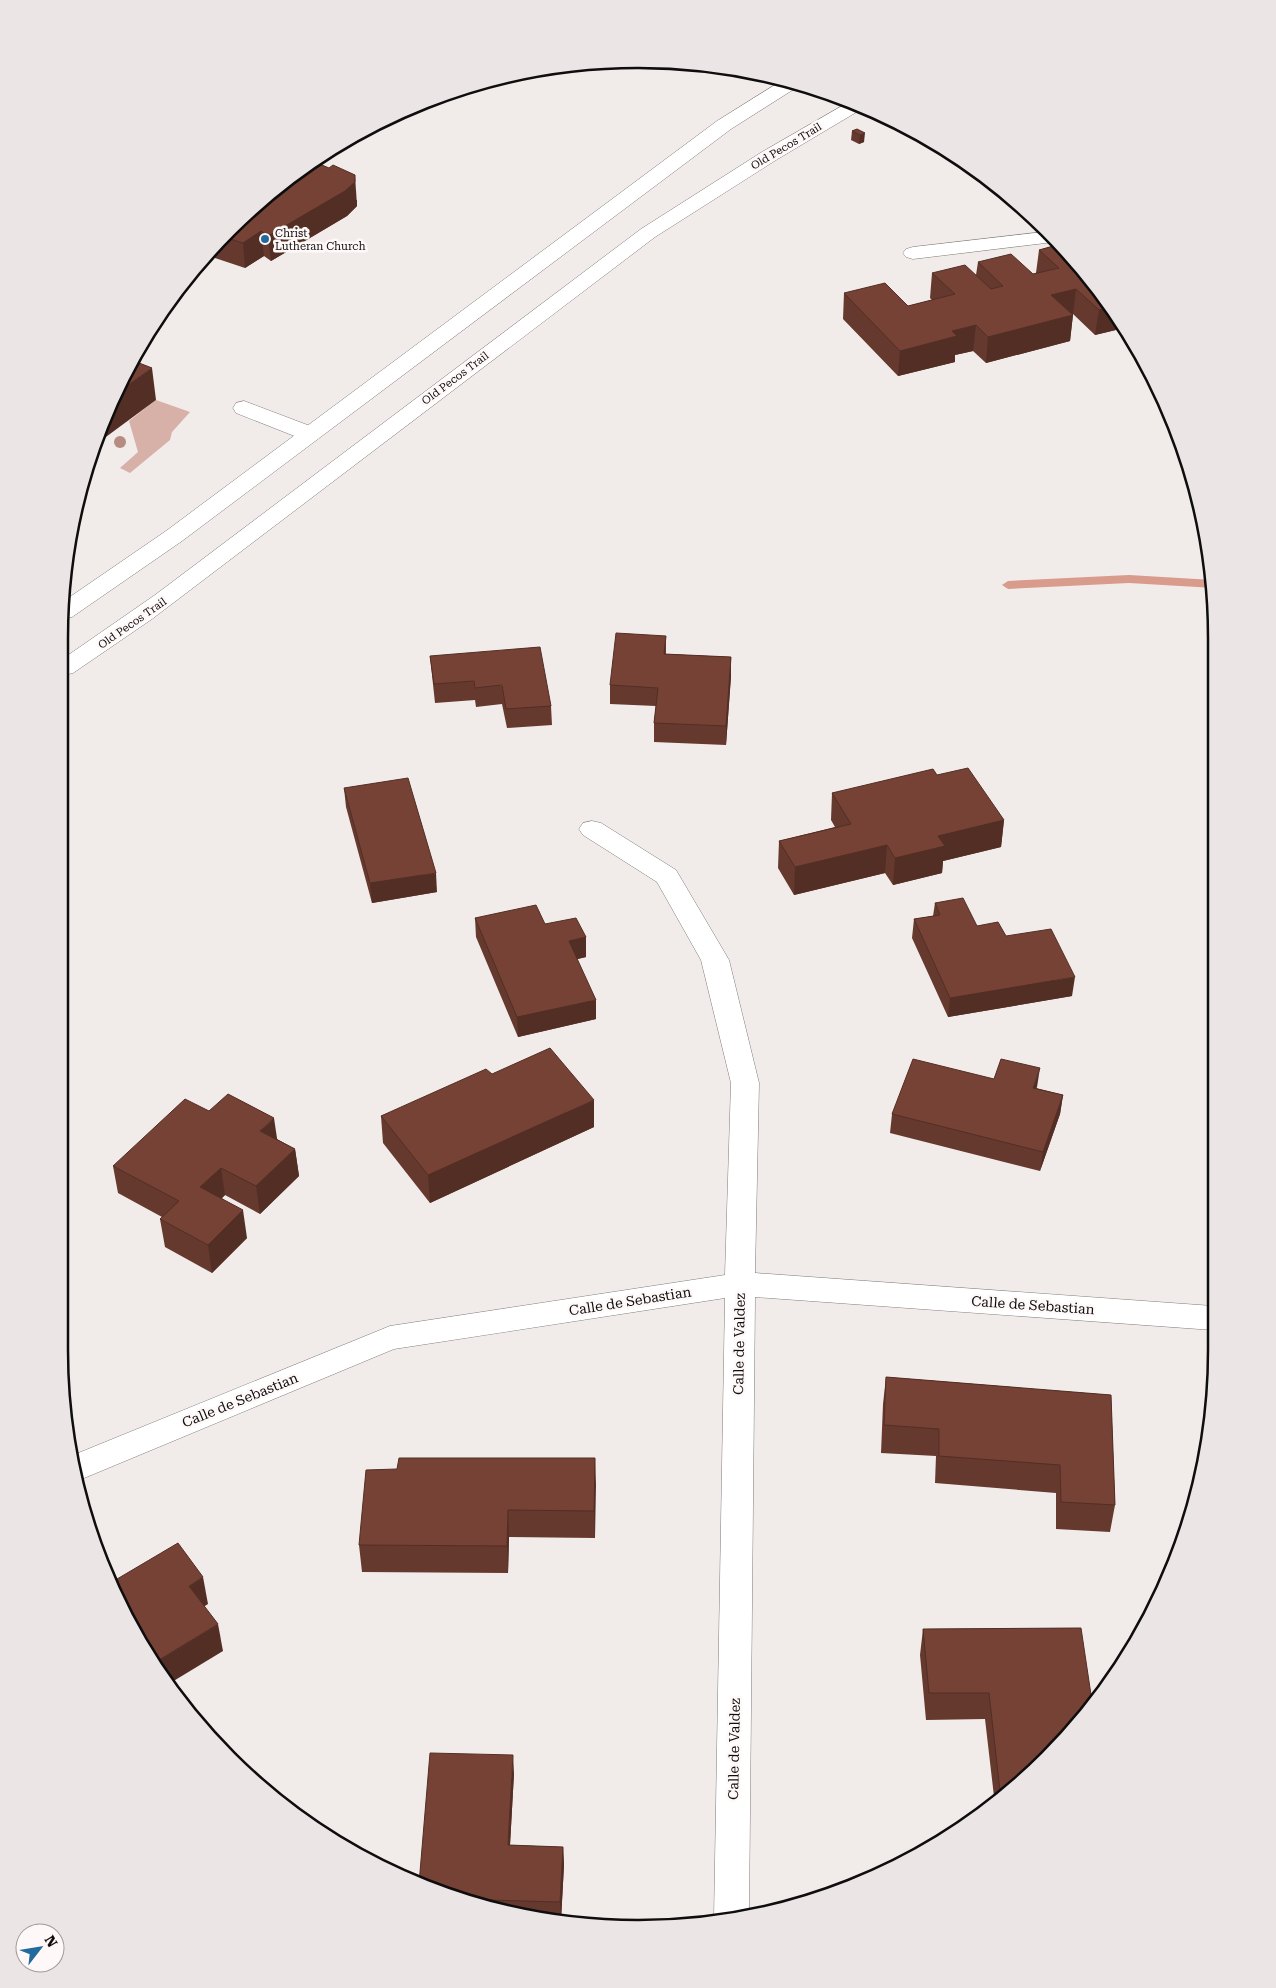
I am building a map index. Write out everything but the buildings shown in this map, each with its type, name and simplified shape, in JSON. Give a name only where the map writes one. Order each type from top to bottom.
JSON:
[{"type":"main road","points":[[69,609],[174,536],[724,126],[789,88]]},
{"type":"main road","name":"Old Pecos Trail","points":[[68,666],[108,641],[170,596],[220,555],[648,233],[769,156],[850,109]]},
{"type":"main road","points":[[913,253],[1044,238]]},
{"type":"main road","points":[[244,408],[310,434]]},
{"type":"main road","name":"Calle de Valdez","points":[[592,829],[667,876],[715,960],[745,1083],[740,1284],[731,1913]]},
{"type":"main road","name":"Calle de Sebastian","points":[[79,1467],[390,1338],[740,1284],[1208,1318]]},
{"type":"shaded area","points":[[156,400],[190,412],[172,432],[170,440],[130,473],[120,468],[138,452],[129,421]]},
{"type":"waterway","points":[[1008,585],[1129,579],[1206,584]]},
{"type":"place","name":"Christ Lutheran Church","points":[[265,239]]}]
